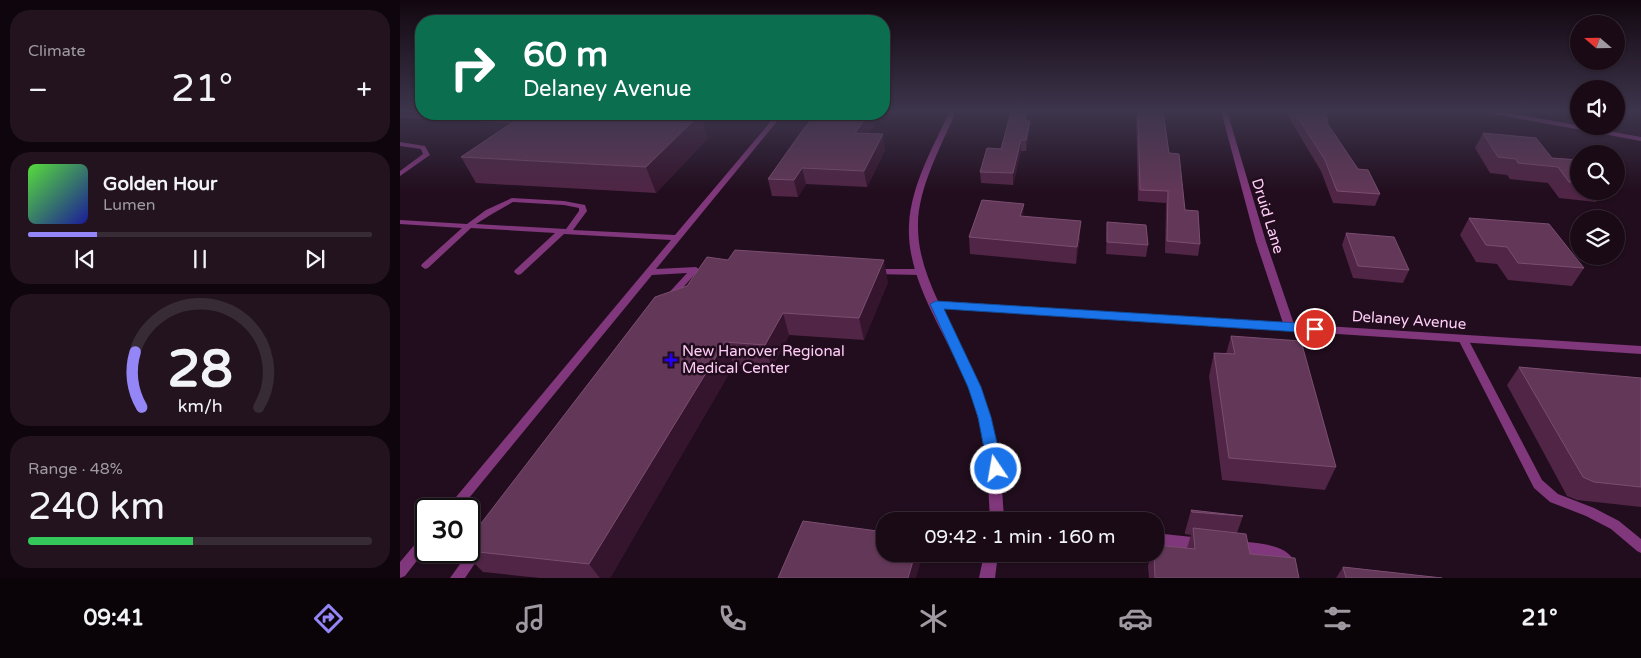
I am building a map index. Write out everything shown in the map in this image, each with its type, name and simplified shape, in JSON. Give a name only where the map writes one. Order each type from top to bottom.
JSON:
[{"type":"street","points":[[943,138],[916,209],[913,224],[914,246],[920,272],[974,387],[984,417],[996,469],[997,512]]},
{"type":"street","name":"Druid Lane","points":[[1232,138],[1261,242],[1290,327]]},
{"type":"street","name":"Delaney Avenue","points":[[936,304],[1641,350]]},
{"type":"street","points":[[987,578],[990,562]]},
{"type":"lane","points":[[461,498],[760,138]]},
{"type":"lane","points":[[400,144],[423,147],[427,155],[400,174]]},
{"type":"lane","points":[[425,266],[470,225],[504,203],[521,200],[582,206],[583,211],[566,230],[518,272]]},
{"type":"lane","points":[[400,222],[566,230],[677,238]]},
{"type":"lane","points":[[649,272],[698,269],[662,306]]},
{"type":"lane","points":[[866,272],[920,272]]},
{"type":"lane","points":[[1463,339],[1538,484],[1554,498],[1590,512],[1615,525],[1641,547]]},
{"type":"lane","points":[[457,578],[487,539]]},
{"type":"lane","points":[[1164,540],[1271,551],[1288,561]]},
{"type":"lane","points":[[400,572],[415,554]]},
{"type":"building","points":[[489,138],[676,138],[646,167],[461,157]]},
{"type":"building","points":[[797,138],[881,138],[864,171],[802,168],[794,180],[768,179]]},
{"type":"building","points":[[1004,138],[1026,138],[1026,140],[1021,140],[1013,173],[980,172],[987,148],[1001,149]]},
{"type":"building","points":[[1139,138],[1167,138],[1169,153],[1179,154],[1185,210],[1198,211],[1200,244],[1167,241],[1168,191],[1140,190]]},
{"type":"building","points":[[1311,138],[1337,138],[1358,169],[1368,170],[1380,194],[1337,191],[1325,160]]},
{"type":"building","points":[[1486,138],[1536,138],[1552,158],[1570,159],[1570,182],[1558,167],[1518,163],[1516,159],[1498,157]]},
{"type":"building","points":[[982,200],[1024,204],[1020,216],[1081,221],[1077,247],[969,237]]},
{"type":"building","points":[[1469,218],[1549,224],[1570,250],[1570,265],[1582,265],[1584,268],[1518,263],[1507,247],[1486,245]]},
{"type":"building","points":[[1107,222],[1146,225],[1148,245],[1107,242]]},
{"type":"building","points":[[1346,233],[1394,237],[1409,270],[1358,266]]},
{"type":"building","points":[[735,250],[884,260],[859,318],[783,313],[765,345],[725,342],[589,564],[480,552],[480,525],[655,297],[687,286],[707,257],[728,260]]},
{"type":"building","points":[[1231,336],[1301,341],[1336,467],[1229,458],[1214,353],[1235,354]]},
{"type":"building","points":[[1519,367],[1641,378],[1641,487],[1594,482],[1583,477]]},
{"type":"building","points":[[1191,510],[1243,516],[1192,512]]},
{"type":"building","points":[[803,521],[876,531],[876,562],[913,562],[908,578],[778,578]]},
{"type":"building","points":[[1193,528],[1246,534],[1250,554],[1295,558],[1299,578],[1155,578],[1154,562],[1164,562],[1164,546],[1195,549]]},
{"type":"building","points":[[1343,567],[1442,578],[1346,578]]},
{"type":"place","name":"New Hanover Regional Medical Center","points":[[671,360]]},
{"type":"route","points":[[996,469],[984,417],[974,387],[936,304],[1315,329]]}]
